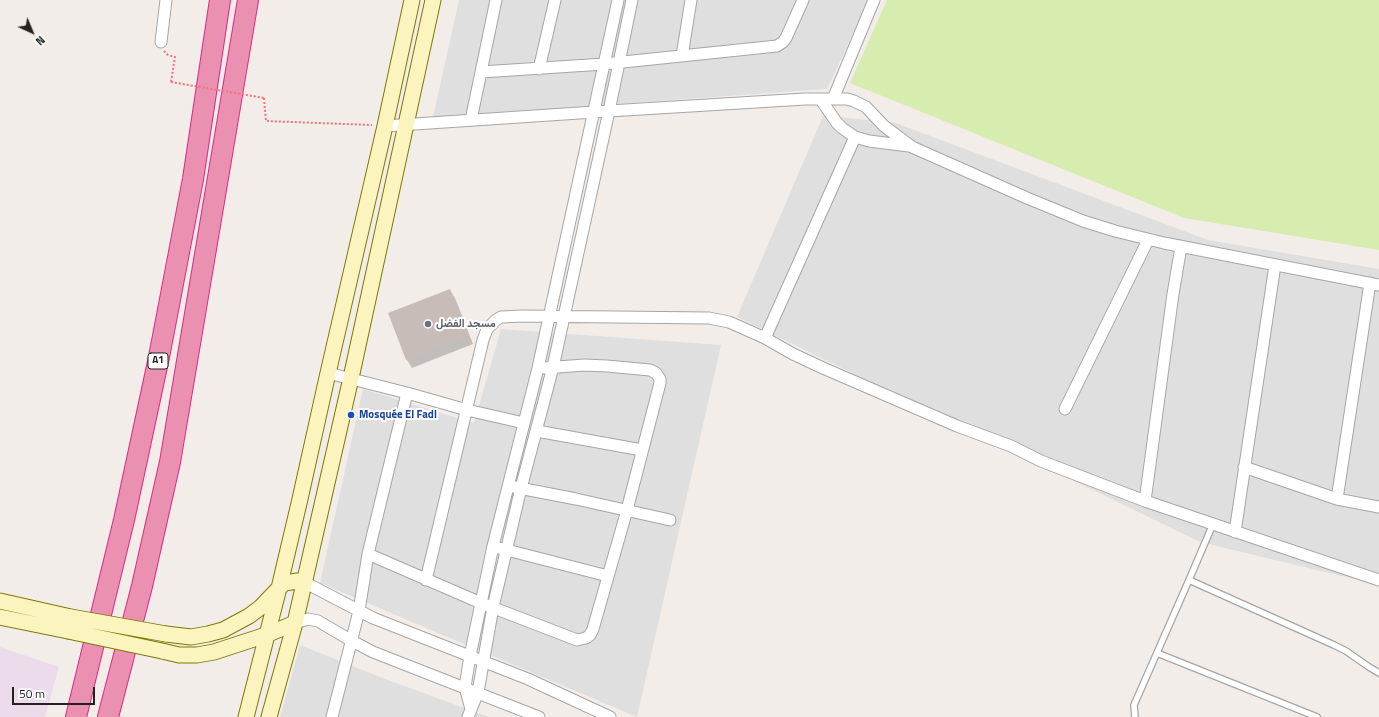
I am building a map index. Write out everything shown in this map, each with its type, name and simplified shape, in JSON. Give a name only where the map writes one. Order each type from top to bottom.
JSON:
[{"type":"highway","name":"A1","points":[[76,717],[124,520],[159,357],[193,179],[220,0]]},
{"type":"highway","points":[[108,717],[142,586],[170,462],[248,0]]},
{"type":"street","points":[[161,42],[166,0]]},
{"type":"street","points":[[246,717],[279,588],[386,126],[412,0]]},
{"type":"street","points":[[269,717],[295,623],[351,378],[433,0]]},
{"type":"street","points":[[471,120],[496,0]]},
{"type":"street","points":[[539,69],[554,0]]},
{"type":"street","points":[[469,713],[465,687],[481,603],[493,546],[550,316],[618,0]]},
{"type":"street","points":[[469,713],[478,692],[493,607],[506,550],[553,367],[632,0]]},
{"type":"street","points":[[682,56],[691,0]]},
{"type":"street","points":[[481,72],[604,64],[777,46],[786,38],[803,0]]},
{"type":"street","points":[[833,99],[874,0]]},
{"type":"street","points":[[386,126],[804,99],[847,99],[860,104],[871,112],[892,134],[912,147],[1056,211],[1115,231],[1148,240],[1375,284],[1337,498]]},
{"type":"street","points":[[821,100],[837,123],[855,137],[869,141],[912,147]]},
{"type":"street","points":[[765,338],[855,137]]},
{"type":"street","points":[[1065,409],[1148,240]]},
{"type":"street","points":[[1145,501],[1173,294],[1181,247]]},
{"type":"street","points":[[1235,532],[1275,265]]},
{"type":"street","points":[[426,580],[487,328],[501,317],[550,316],[709,318],[729,322],[765,338],[793,354],[823,368],[957,426],[1011,446],[1041,461],[1145,501],[1379,580]]},
{"type":"street","points":[[368,554],[481,603],[577,640],[582,640],[590,635],[627,510],[660,379],[656,373],[650,370],[607,366],[538,368]]},
{"type":"street","points":[[328,373],[467,410],[524,423]]},
{"type":"street","points":[[332,717],[359,612],[368,554],[407,393]]},
{"type":"street","points":[[537,430],[642,450]]},
{"type":"street","points":[[1244,467],[1337,498],[1379,507]]},
{"type":"street","points":[[508,486],[576,498],[670,520]]},
{"type":"street","points":[[493,546],[608,576]]},
{"type":"street","points":[[0,617],[191,637],[223,630],[249,616],[261,607],[284,584],[298,580],[359,612],[528,679],[610,717]]},
{"type":"street","points":[[0,601],[70,624],[179,655],[196,655],[214,652],[266,635],[295,623],[313,619],[373,652],[539,717]]},
{"type":"lane","points":[[1135,717],[1134,705],[1213,524]]},
{"type":"lane","points":[[1189,580],[1334,645],[1346,651],[1369,668],[1379,672]]},
{"type":"lane","points":[[1157,652],[1318,717]]},
{"type":"path","points":[[175,57],[171,82],[264,98],[266,121],[386,126]]},
{"type":"shaded area","points":[[459,0],[869,0],[827,89],[433,117]]},
{"type":"shaded area","points":[[823,116],[893,122],[1208,240],[1379,269],[1379,585],[1200,542],[737,317]]},
{"type":"shaded area","points":[[501,329],[721,345],[637,717],[320,583],[363,389],[474,423]]},
{"type":"shaded area","points":[[300,645],[380,677],[489,717],[280,717]]},
{"type":"shaded area","points":[[0,647],[59,667],[45,717],[0,717]]},
{"type":"green space","points":[[887,0],[1379,0],[1379,250],[1184,218],[850,83]]},
{"type":"building","name":"مسجد الفضل","points":[[450,289],[469,335],[406,360],[388,313]]},
{"type":"place","name":"مسجد الفضل","points":[[428,324]]},
{"type":"place","name":"Mosquée El Fadl","points":[[351,415]]}]
